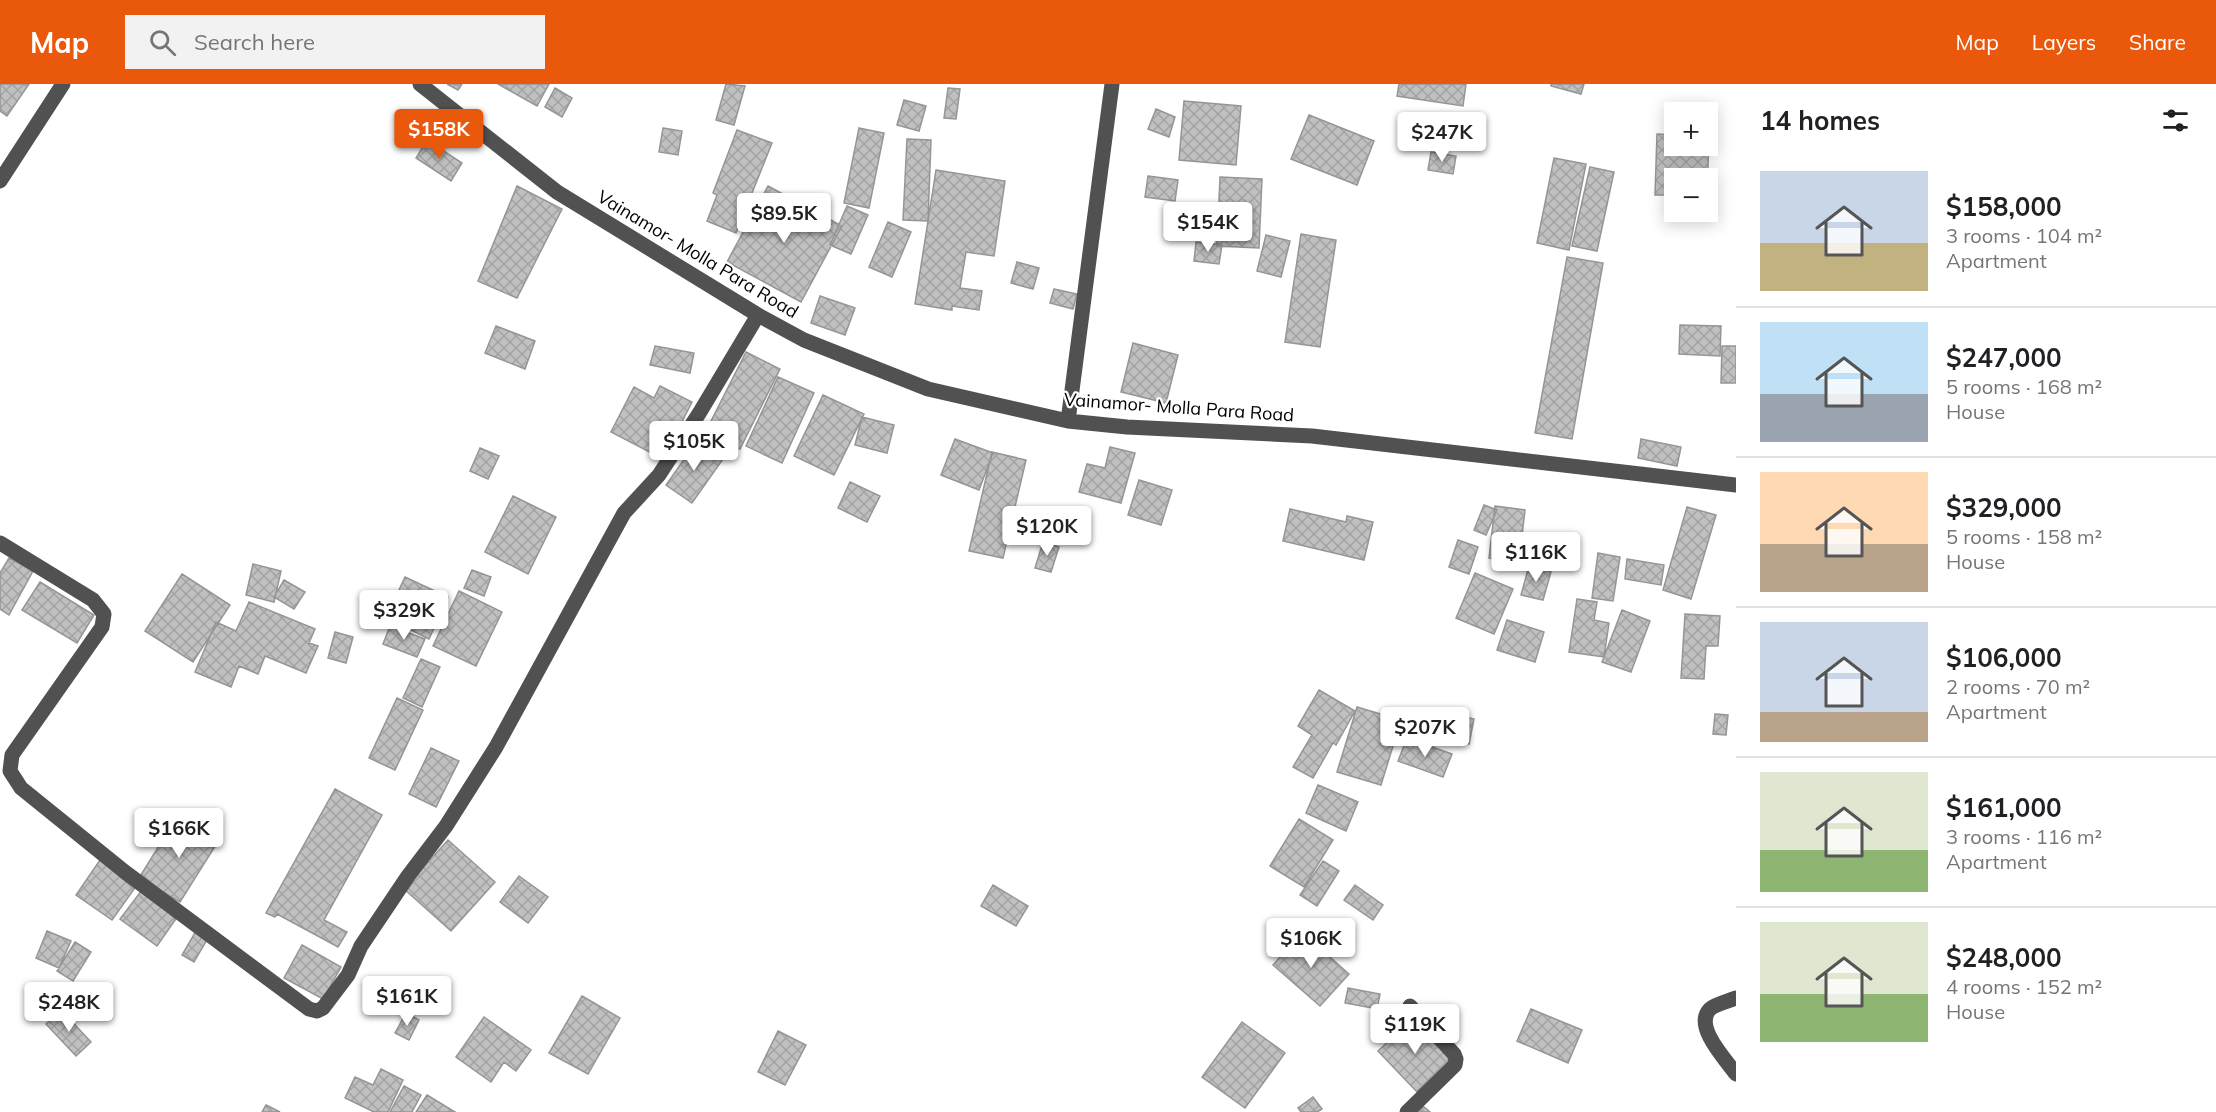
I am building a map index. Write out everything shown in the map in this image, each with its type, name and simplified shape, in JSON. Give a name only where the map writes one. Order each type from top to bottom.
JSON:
[{"type":"street","points":[[0,181],[63,84]]},
{"type":"street","name":"Vainamor- Molla Para Road","points":[[420,84],[557,192],[758,315],[804,340],[928,389],[1068,421],[1127,427],[1312,436],[1736,485]]},
{"type":"street","points":[[1068,421],[1112,84]]},
{"type":"street","points":[[0,543],[93,600],[104,614],[102,627],[12,754],[10,771],[21,788],[125,872],[309,1009],[317,1011],[323,1008],[348,975],[361,946],[408,876],[446,826],[496,747],[624,513],[659,475],[758,315]]},
{"type":"street","points":[[1736,998],[1710,1010],[1706,1019],[1705,1031],[1736,1074]]},
{"type":"street","points":[[1407,1112],[1455,1065],[1456,1059],[1410,1006]]},
{"type":"building","points":[[0,84],[29,84],[7,116],[0,111]]},
{"type":"building","points":[[447,84],[462,84],[458,90]]},
{"type":"building","points":[[498,84],[549,84],[537,106]]},
{"type":"building","points":[[726,84],[745,86],[734,125],[716,120]]},
{"type":"building","points":[[1399,84],[1466,84],[1463,106],[1397,96]]},
{"type":"building","points":[[1551,84],[1584,84],[1581,94],[1551,86]]},
{"type":"building","points":[[555,88],[572,98],[562,117],[545,107]]},
{"type":"building","points":[[948,88],[960,89],[956,119],[944,118]]},
{"type":"building","points":[[904,100],[926,106],[919,131],[897,125]]},
{"type":"building","points":[[1184,101],[1241,106],[1236,165],[1179,160]]},
{"type":"building","points":[[1156,109],[1175,117],[1169,137],[1148,129]]},
{"type":"building","points":[[1309,115],[1374,141],[1357,185],[1291,159]]},
{"type":"building","points":[[663,128],[682,131],[678,155],[659,152]]},
{"type":"building","points":[[859,128],[884,133],[869,208],[844,203]]},
{"type":"building","points":[[737,130],[772,143],[736,233],[707,221],[717,195],[713,193]]},
{"type":"building","points":[[1657,134],[1664,134],[1664,156],[1708,156],[1708,168],[1664,168],[1664,195],[1655,195]]},
{"type":"building","points":[[907,139],[931,140],[928,221],[903,220]]},
{"type":"building","points":[[427,140],[462,163],[451,181],[416,158]]},
{"type":"building","points":[[1431,152],[1456,156],[1453,174],[1428,170]]},
{"type":"building","points":[[1554,158],[1586,164],[1569,250],[1537,243]]},
{"type":"building","points":[[1590,167],[1614,172],[1597,251],[1572,246]]},
{"type":"building","points":[[936,170],[1005,181],[994,256],[966,252],[960,288],[982,291],[979,310],[952,306],[952,310],[915,304]]},
{"type":"building","points":[[1148,176],[1178,180],[1175,201],[1145,197]]},
{"type":"building","points":[[1220,177],[1262,179],[1259,248],[1217,246]]},
{"type":"building","points":[[517,186],[562,209],[517,298],[478,281]]},
{"type":"building","points":[[768,186],[842,226],[801,302],[727,262]]},
{"type":"building","points":[[847,206],[868,215],[851,254],[830,245]]},
{"type":"building","points":[[888,222],[911,232],[892,277],[869,267]]},
{"type":"building","points":[[1301,234],[1336,240],[1320,347],[1285,342]]},
{"type":"building","points":[[1266,235],[1290,241],[1281,277],[1257,271]]},
{"type":"building","points":[[1196,242],[1222,245],[1219,264],[1194,261]]},
{"type":"building","points":[[1567,257],[1603,263],[1572,439],[1535,433]]},
{"type":"building","points":[[1017,262],[1039,268],[1033,289],[1011,283]]},
{"type":"building","points":[[1054,289],[1077,294],[1073,309],[1050,303]]},
{"type":"building","points":[[820,296],[855,308],[845,335],[811,323]]},
{"type":"building","points":[[1680,325],[1721,326],[1720,356],[1679,354]]},
{"type":"building","points":[[496,326],[535,341],[525,369],[485,353]]},
{"type":"building","points":[[1133,343],[1178,355],[1166,403],[1121,392]]},
{"type":"building","points":[[655,346],[694,353],[690,373],[650,365]]},
{"type":"building","points":[[1722,346],[1736,346],[1736,383],[1721,383]]},
{"type":"building","points":[[746,352],[780,369],[740,449],[705,433]]},
{"type":"building","points":[[778,377],[814,393],[782,463],[746,446]]},
{"type":"building","points":[[660,386],[692,402],[663,459],[611,432],[634,387],[654,398]]},
{"type":"building","points":[[823,395],[864,414],[834,475],[794,456]]},
{"type":"building","points":[[862,417],[894,425],[887,453],[855,445]]},
{"type":"building","points":[[955,439],[993,453],[979,490],[941,475]]},
{"type":"building","points":[[1641,439],[1681,447],[1677,466],[1638,458]]},
{"type":"building","points":[[697,441],[723,459],[692,503],[666,485]]},
{"type":"building","points":[[1110,447],[1135,453],[1121,503],[1079,492],[1087,464],[1105,468]]},
{"type":"building","points":[[480,448],[499,456],[488,479],[470,471]]},
{"type":"building","points":[[992,452],[1026,460],[1003,558],[969,551]]},
{"type":"building","points":[[1139,480],[1172,490],[1161,525],[1128,515]]},
{"type":"building","points":[[850,482],[880,496],[867,522],[838,508]]},
{"type":"building","points":[[513,496],[556,517],[528,574],[485,552]]},
{"type":"building","points":[[1484,505],[1497,510],[1486,535],[1474,530]]},
{"type":"building","points":[[1495,506],[1525,510],[1519,562],[1489,558]]},
{"type":"building","points":[[1687,507],[1716,515],[1691,599],[1663,590]]},
{"type":"building","points":[[1290,509],[1346,522],[1347,516],[1373,522],[1364,560],[1283,541]]},
{"type":"building","points":[[1458,540],[1478,547],[1469,574],[1449,567]]},
{"type":"building","points":[[1043,542],[1059,547],[1051,572],[1035,568]]},
{"type":"building","points":[[1598,553],[1620,557],[1613,601],[1592,598]]},
{"type":"building","points":[[9,558],[33,571],[9,615],[0,609],[0,573]]},
{"type":"building","points":[[1627,559],[1664,565],[1661,585],[1625,579]]},
{"type":"building","points":[[253,564],[281,571],[274,602],[246,595]]},
{"type":"building","points":[[1529,566],[1551,572],[1543,600],[1521,595]]},
{"type":"building","points":[[472,570],[491,577],[484,596],[464,588]]},
{"type":"building","points":[[1475,573],[1513,589],[1494,634],[1456,618]]},
{"type":"building","points":[[182,574],[230,605],[193,662],[145,631]]},
{"type":"building","points":[[405,577],[448,597],[429,639],[386,618]]},
{"type":"building","points":[[284,580],[305,592],[294,609],[274,597]]},
{"type":"building","points":[[40,582],[94,615],[77,643],[22,610]]},
{"type":"building","points":[[459,591],[502,612],[476,666],[433,646]]},
{"type":"building","points":[[1577,599],[1597,602],[1594,620],[1609,623],[1604,657],[1569,652]]},
{"type":"building","points":[[249,602],[315,629],[309,643],[318,646],[306,673],[265,656],[258,674],[239,666],[231,687],[195,672],[216,622],[236,631]]},
{"type":"building","points":[[1622,610],[1650,621],[1631,672],[1602,662]]},
{"type":"building","points":[[1685,614],[1720,616],[1718,646],[1706,646],[1704,679],[1681,678]]},
{"type":"building","points":[[1507,620],[1544,632],[1535,662],[1497,650]]},
{"type":"building","points":[[390,626],[425,639],[417,657],[383,644]]},
{"type":"building","points":[[335,632],[353,637],[346,663],[328,658]]},
{"type":"building","points":[[421,659],[440,667],[422,707],[403,698]]},
{"type":"building","points":[[1319,690],[1355,711],[1336,745],[1333,743],[1313,778],[1293,767],[1312,735],[1298,726]]},
{"type":"building","points":[[397,698],[423,710],[395,770],[369,758]]},
{"type":"building","points":[[1357,707],[1401,720],[1381,785],[1337,772]]},
{"type":"building","points":[[1448,713],[1474,719],[1469,744],[1442,738]]},
{"type":"building","points":[[1715,714],[1728,715],[1726,735],[1713,734]]},
{"type":"building","points":[[1407,738],[1452,754],[1443,777],[1398,761]]},
{"type":"building","points":[[431,748],[459,761],[436,807],[409,794]]},
{"type":"building","points":[[1318,785],[1358,802],[1346,831],[1306,813]]},
{"type":"building","points":[[335,789],[382,815],[324,920],[347,932],[338,947],[277,914],[275,917],[266,913]]},
{"type":"building","points":[[178,815],[219,840],[180,902],[139,878]]},
{"type":"building","points":[[1299,819],[1333,840],[1304,887],[1270,866]]},
{"type":"building","points":[[448,840],[495,882],[451,931],[404,889]]},
{"type":"building","points":[[100,860],[137,885],[112,920],[76,895]]},
{"type":"building","points":[[1323,861],[1339,871],[1317,906],[1300,895]]},
{"type":"building","points":[[519,876],[548,897],[528,923],[500,902]]},
{"type":"building","points":[[993,885],[1028,906],[1016,926],[981,906]]},
{"type":"building","points":[[1355,885],[1383,905],[1373,920],[1344,900]]},
{"type":"building","points":[[142,890],[178,916],[157,946],[120,919]]},
{"type":"building","points":[[47,931],[71,941],[59,968],[36,958]]},
{"type":"building","points":[[196,931],[208,938],[194,962],[182,955]]},
{"type":"building","points":[[1302,932],[1349,974],[1320,1006],[1273,965]]},
{"type":"building","points":[[75,942],[91,952],[73,981],[57,971]]},
{"type":"building","points":[[302,945],[341,967],[323,999],[284,978]]},
{"type":"building","points":[[1348,988],[1380,994],[1377,1009],[1345,1003]]},
{"type":"building","points":[[582,996],[620,1018],[588,1074],[549,1053]]},
{"type":"building","points":[[1531,1009],[1582,1030],[1568,1063],[1517,1041]]},
{"type":"building","points":[[61,1010],[91,1042],[76,1056],[46,1024]]},
{"type":"building","points":[[406,1013],[419,1020],[409,1040],[395,1033]]},
{"type":"building","points":[[484,1017],[531,1050],[516,1071],[504,1062],[491,1082],[456,1057]]},
{"type":"building","points":[[1413,1018],[1452,1059],[1417,1092],[1378,1051]]},
{"type":"building","points":[[1242,1022],[1285,1053],[1245,1108],[1202,1077]]},
{"type":"building","points":[[778,1031],[806,1045],[785,1085],[758,1072]]},
{"type":"building","points":[[381,1069],[403,1080],[388,1112],[374,1112],[345,1098],[355,1077],[373,1085]]},
{"type":"building","points":[[404,1086],[421,1095],[412,1112],[390,1112]]},
{"type":"building","points":[[427,1095],[455,1112],[416,1112]]},
{"type":"building","points":[[1313,1097],[1322,1109],[1317,1112],[1301,1112],[1298,1108]]},
{"type":"building","points":[[266,1105],[280,1112],[262,1112]]},
{"type":"building","points":[[1423,1106],[1430,1112],[1418,1112]]}]
